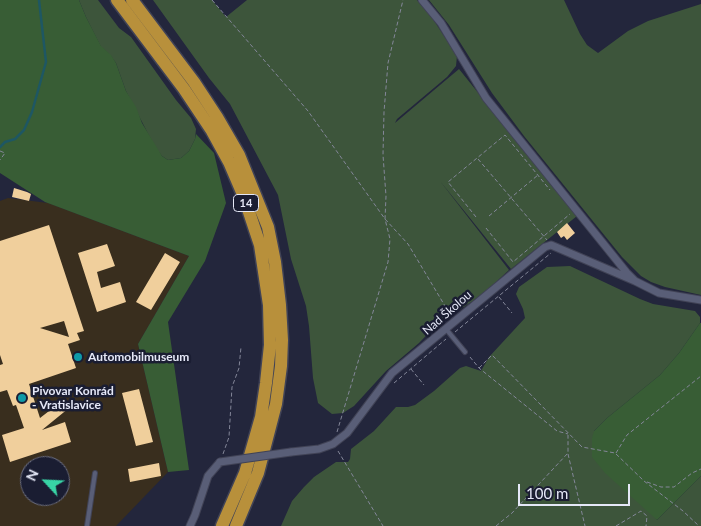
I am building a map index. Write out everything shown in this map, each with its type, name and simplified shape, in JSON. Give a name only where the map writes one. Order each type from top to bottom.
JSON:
[{"type":"highway","name":"14","points":[[117,0],[184,89],[212,131],[229,162],[244,197],[260,245],[269,305],[270,345],[261,417],[258,473],[236,526]]},
{"type":"highway","name":"14","points":[[132,0],[194,82],[239,155],[268,227],[276,270],[282,340],[276,404],[222,526]]},
{"type":"street","name":"Nad Školou","points":[[422,0],[441,23],[486,98],[635,281]]},
{"type":"street","name":"Nad Školou","points":[[220,462],[319,449],[333,444],[347,433],[392,373],[448,332],[454,322],[537,252],[551,244],[659,293],[701,300]]},
{"type":"street","points":[[190,526],[208,476],[220,462]]},
{"type":"lane","points":[[448,332],[465,352]]},
{"type":"lane","points":[[87,526],[95,473]]},
{"type":"path","points":[[212,0],[308,111],[385,219],[408,244],[454,322]]},
{"type":"path","points":[[383,526],[333,444],[388,262],[390,239],[385,219],[386,196],[383,155],[385,102],[388,63],[403,0]]},
{"type":"path","points":[[476,217],[448,182],[505,135],[554,195]]},
{"type":"path","points":[[0,150],[5,153],[0,160]]},
{"type":"path","points":[[477,158],[547,240]]},
{"type":"path","points":[[489,216],[538,175]]},
{"type":"path","points":[[486,228],[513,262],[570,215]]},
{"type":"path","points":[[391,387],[445,339],[448,332],[456,330],[499,297],[553,251]]},
{"type":"path","points":[[499,297],[512,313]]},
{"type":"path","points":[[456,330],[459,334]]},
{"type":"path","points":[[445,339],[448,343]]},
{"type":"path","points":[[220,462],[229,437],[232,387],[239,368],[241,347]]},
{"type":"path","points":[[465,352],[479,368],[557,431],[568,434]]},
{"type":"path","points":[[479,368],[492,355],[582,447],[615,453],[644,481],[699,526]]},
{"type":"path","points":[[411,368],[424,385]]},
{"type":"path","points":[[615,453],[627,435],[701,376]]},
{"type":"path","points":[[568,434],[568,453],[585,526]]},
{"type":"path","points":[[496,526],[512,513],[568,453]]},
{"type":"path","points":[[644,481],[660,487],[674,486],[701,469]]},
{"type":"path","points":[[616,526],[640,511],[647,516],[646,526]]},
{"type":"shaded area","points":[[8,198],[48,203],[189,256],[138,344],[168,472],[116,526],[0,526],[0,201]]},
{"type":"green space","points":[[0,0],[79,0],[101,46],[111,55],[116,63],[126,91],[136,107],[142,123],[162,156],[168,160],[181,158],[189,151],[196,134],[214,153],[226,203],[205,261],[168,322],[189,470],[168,472],[138,344],[189,256],[45,202],[0,173]]},
{"type":"green space","points":[[79,0],[98,0],[119,28],[131,37],[191,118],[196,129],[195,139],[189,151],[181,158],[168,160],[155,147],[126,91],[116,63],[101,47]]},
{"type":"green space","points":[[153,0],[212,0],[226,17],[247,0],[417,0],[431,16],[457,56],[456,66],[447,77],[397,119],[395,123],[459,69],[577,216],[511,269],[440,181],[509,270],[483,294],[452,315],[449,312],[419,343],[386,371],[354,406],[343,413],[332,414],[318,403],[313,378],[306,306],[291,259],[278,195],[230,104]]},
{"type":"green space","points":[[429,0],[564,0],[587,45],[598,53],[628,31],[648,21],[701,4],[701,295],[651,282],[641,276],[622,257],[524,136],[492,93],[449,25]]},
{"type":"green space","points":[[570,266],[640,299],[653,304],[695,311],[700,317],[700,323],[679,353],[660,375],[607,418],[594,431],[657,520],[701,476],[701,526],[281,526],[292,501],[304,487],[314,477],[336,462],[348,462],[351,449],[374,431],[396,407],[415,405],[460,368],[466,366],[481,371],[489,357],[525,318],[516,294],[519,287],[547,267]]},
{"type":"green space","points":[[700,323],[701,476],[657,520],[605,473],[592,457],[592,438],[594,431],[607,418],[660,375],[679,353]]},
{"type":"building","points":[[14,188],[31,194],[29,201],[12,197]]},
{"type":"building","points":[[567,223],[575,233],[567,240],[564,236],[561,238],[557,232]]},
{"type":"building","points":[[49,225],[84,331],[77,333],[80,340],[68,344],[76,368],[29,384],[40,418],[62,401],[69,408],[42,430],[65,422],[71,442],[28,456],[20,456],[20,459],[10,462],[2,435],[24,428],[16,405],[13,406],[7,390],[0,392],[0,365],[3,364],[0,355],[0,241]],"holes":[[[64,321],[69,337],[40,328]]]},
{"type":"building","points":[[107,244],[115,266],[97,272],[101,288],[120,282],[126,302],[97,312],[78,253]]},
{"type":"building","points":[[165,253],[180,262],[151,310],[136,302]]},
{"type":"building","points":[[139,389],[153,442],[136,446],[122,393]]},
{"type":"building","points":[[159,463],[161,476],[130,482],[128,469]]},
{"type":"waterway","points":[[0,147],[5,142],[15,139],[24,130],[32,112],[46,62],[39,0]]},
{"type":"place","name":"Automobilmuseum","points":[[78,357]]},
{"type":"place","name":"Pivovar Konrád - Vratislavice","points":[[22,398]]}]
